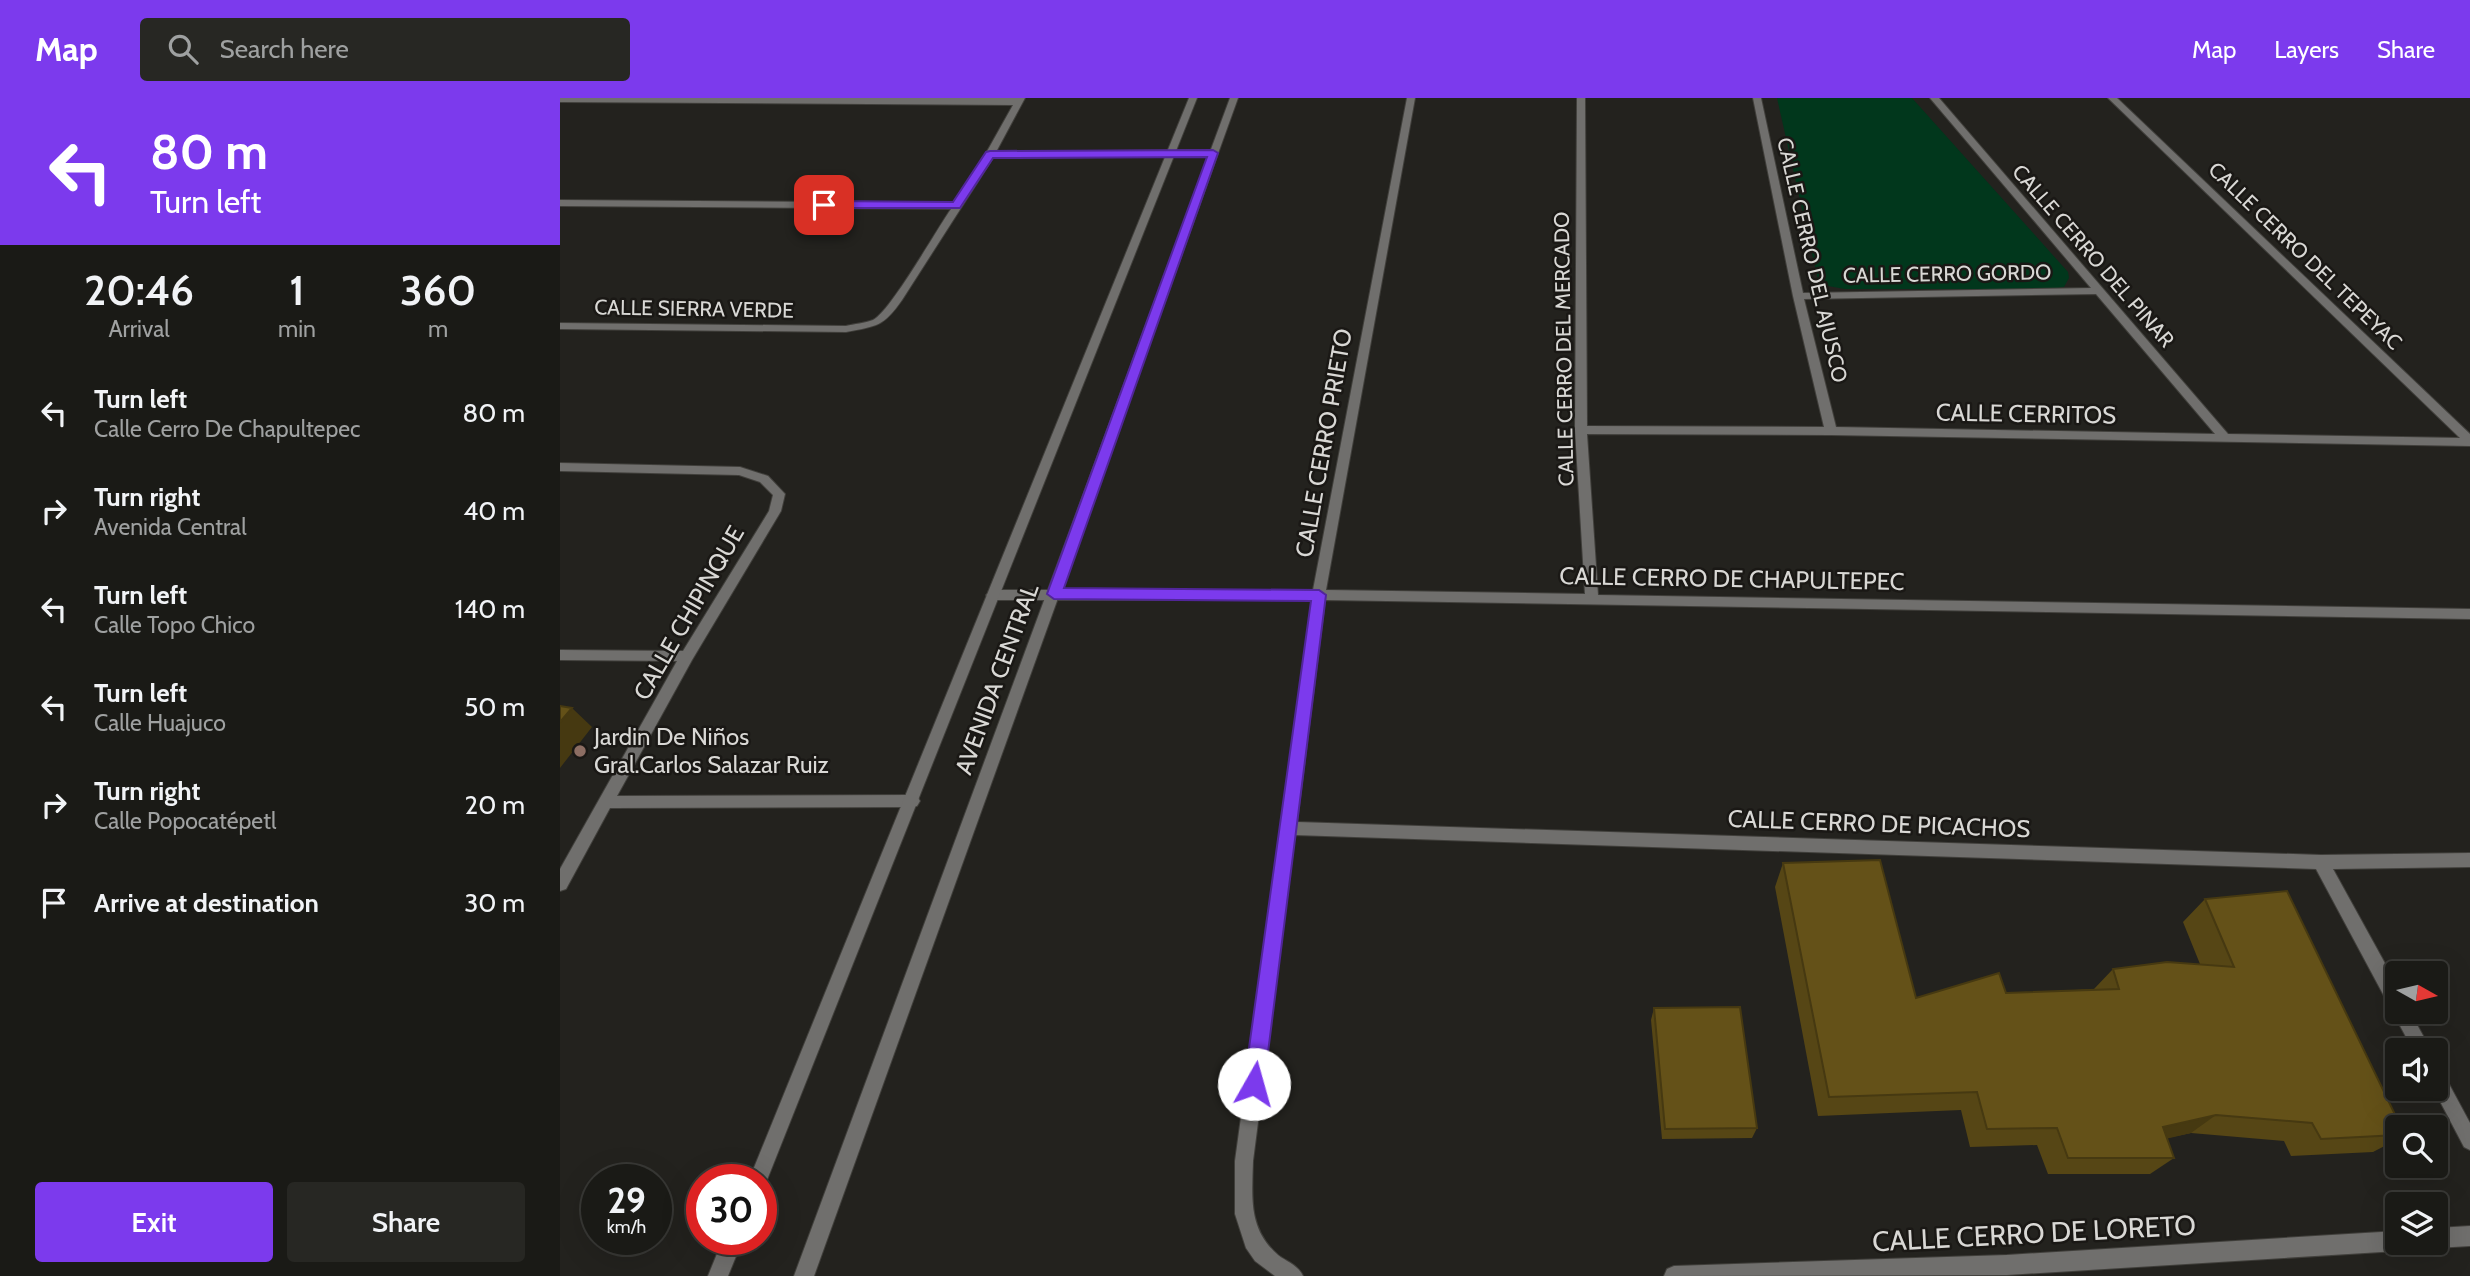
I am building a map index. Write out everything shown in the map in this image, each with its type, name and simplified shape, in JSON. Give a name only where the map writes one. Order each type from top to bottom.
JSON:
[{"type":"street","name":"AVENIDA CENTRAL","points":[[765,1164],[1193,98]]},
{"type":"street","name":"AVENIDA CENTRAL","points":[[804,1276],[1234,98]]},
{"type":"street","name":"CALLE CERRO PRIETO","points":[[1293,1276],[1263,1257],[1248,1235],[1242,1211],[1244,1161],[1319,595],[1410,98]]},
{"type":"street","name":"CALLE CERRO DEL MERCADO","points":[[1581,98],[1581,430],[1592,600]]},
{"type":"street","name":"CALLE CERRO DEL AJUSCO","points":[[1757,98],[1798,296],[1831,431]]},
{"type":"street","name":"CALLE CERRO DEL PINAR","points":[[1934,98],[2096,291],[2225,438]]},
{"type":"street","name":"CALLE CERRO DEL TEPEYAC","points":[[2112,98],[2470,442]]},
{"type":"street","points":[[560,99],[1020,100]]},
{"type":"street","name":"CALLE SIERRA VERDE","points":[[560,327],[827,330],[863,327],[884,317],[990,155],[1020,100]]},
{"type":"street","points":[[990,155],[1213,153]]},
{"type":"street","points":[[560,203],[957,205]]},
{"type":"street","name":"CALLE CERRO GORDO","points":[[1798,296],[2096,291]]},
{"type":"street","name":"CALLE CERRITOS","points":[[1581,430],[1831,431],[2470,442]]},
{"type":"street","name":"CALLE CHIPINQUE","points":[[560,467],[740,471],[764,479],[775,487],[779,494],[560,884]]},
{"type":"street","name":"CALLE CERRO DE CHAPULTEPEC","points":[[993,594],[1319,595],[2470,614]]},
{"type":"street","points":[[560,655],[687,656]]},
{"type":"street","points":[[608,802],[912,801]]},
{"type":"street","name":"CALLE CERRO DE PICACHOS","points":[[1287,828],[2321,862],[2470,860]]},
{"type":"street","points":[[2321,862],[2385,981]]},
{"type":"street","points":[[2448,1100],[2470,1141]]},
{"type":"street","points":[[2448,1237],[2470,1236]]},
{"type":"street","name":"CALLE CERRO DE LORETO","points":[[1674,1276],[2008,1270],[2385,1242]]},
{"type":"street","points":[[718,1276],[727,1255]]},
{"type":"green space","points":[[1777,98],[1912,98],[2068,272],[2069,278],[2064,287],[1845,289],[1828,286],[1818,280]]},
{"type":"building","points":[[560,706],[572,708],[560,722]]},
{"type":"building","points":[[1880,860],[1916,998],[1999,973],[2006,993],[2119,989],[2113,969],[2167,962],[2234,967],[2205,899],[2287,891],[2385,1094],[2385,1101],[2388,1101],[2395,1115],[2385,1115],[2385,1136],[2321,1139],[2312,1123],[2216,1115],[2163,1127],[2174,1158],[2068,1158],[2057,1128],[1987,1129],[1977,1092],[1829,1097],[1783,863]]},
{"type":"building","points":[[1740,1007],[1757,1128],[1665,1129],[1654,1008]]},
{"type":"place","name":"Jardin De Niños Gral.Carlos Salazar Ruiz","points":[[580,751]]},
{"type":"route","points":[[824,205],[957,205],[990,155],[1213,153],[1054,594],[1319,595],[1254,1084]]}]
